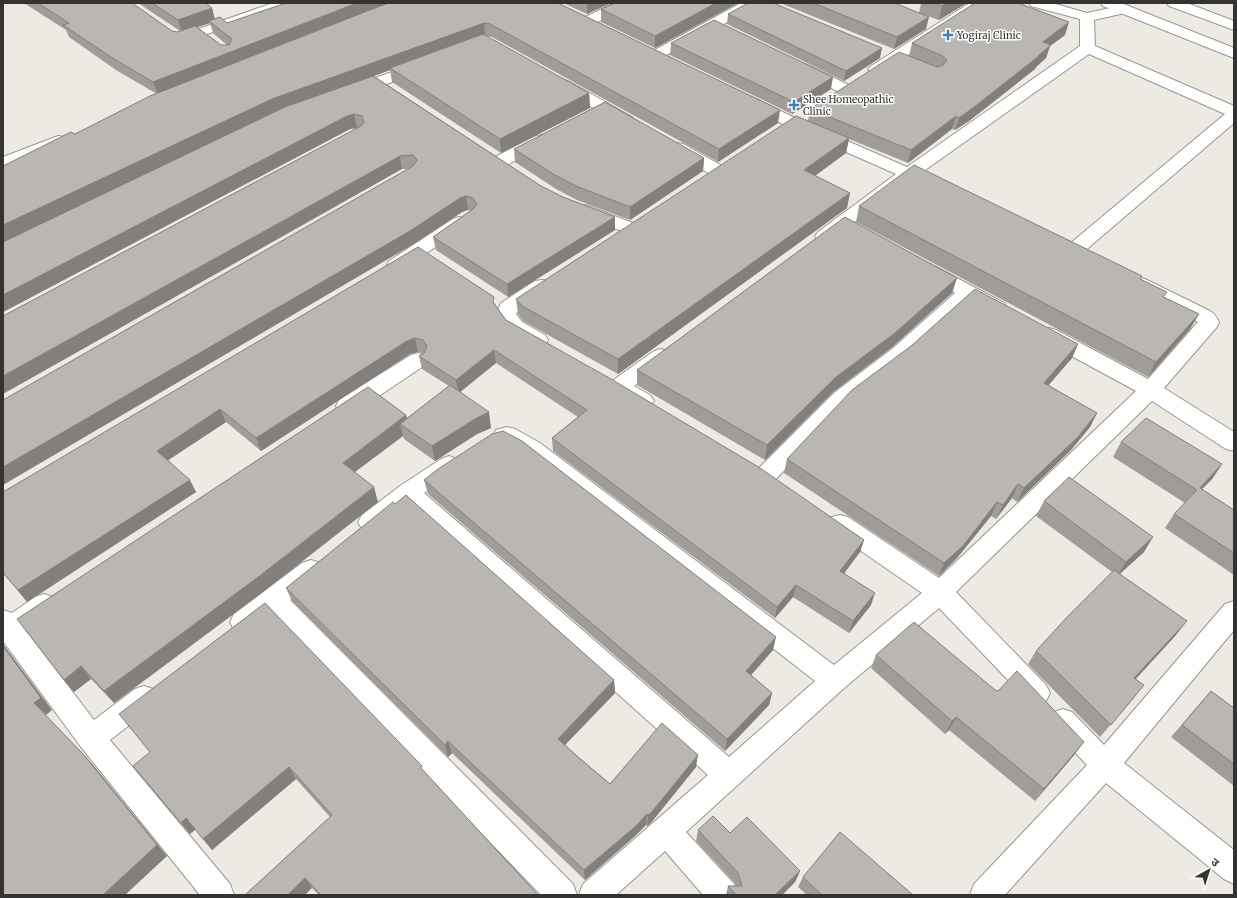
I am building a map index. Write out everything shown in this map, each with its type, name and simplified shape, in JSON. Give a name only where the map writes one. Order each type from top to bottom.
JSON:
[{"type":"street","points":[[600,29],[579,19],[627,3]]},
{"type":"street","points":[[656,55],[752,3]]},
{"type":"street","points":[[789,62],[849,86],[894,56],[933,25],[980,3]]},
{"type":"street","points":[[1036,3],[1087,17],[1124,9]]},
{"type":"street","points":[[1108,3],[1234,53]]},
{"type":"street","points":[[1174,3],[1234,26]]},
{"type":"street","points":[[1087,17],[1088,48]]},
{"type":"street","points":[[713,24],[726,31]]},
{"type":"street","points":[[642,48],[673,63]]},
{"type":"street","points":[[1088,48],[1234,113],[1066,247],[1093,261]]},
{"type":"street","points":[[810,246],[909,172],[1088,48]]},
{"type":"street","points":[[341,95],[436,60]]},
{"type":"street","points":[[552,78],[638,126]]},
{"type":"street","points":[[379,82],[398,94]]},
{"type":"street","points":[[739,96],[793,123],[909,172],[952,193]]},
{"type":"street","points":[[590,116],[605,108]]},
{"type":"street","points":[[774,135],[813,110]]},
{"type":"street","points":[[500,162],[555,133]]},
{"type":"street","points":[[3,163],[70,136]]},
{"type":"street","points":[[665,141],[718,171]]},
{"type":"street","points":[[570,205],[638,225],[612,242]]},
{"type":"street","points":[[379,275],[426,255],[468,217]]},
{"type":"street","points":[[842,223],[862,234]]},
{"type":"street","points":[[915,263],[1010,315]]},
{"type":"street","points":[[594,895],[834,681],[940,592],[1151,390],[1209,323],[1208,319],[1121,275]]},
{"type":"street","points":[[553,279],[501,304],[515,327],[554,349]]},
{"type":"street","points":[[767,475],[841,398],[899,354],[968,292]]},
{"type":"street","points":[[1032,326],[1151,390],[1234,444]]},
{"type":"street","points":[[658,410],[613,383],[676,344]]},
{"type":"street","points":[[332,417],[418,360]]},
{"type":"street","points":[[353,536],[408,492],[476,448],[507,435],[532,449],[834,681]]},
{"type":"street","points":[[408,492],[729,775]]},
{"type":"street","points":[[825,513],[940,592],[1105,765],[1234,869]]},
{"type":"street","points":[[229,633],[328,556]]},
{"type":"street","points":[[61,594],[6,625],[91,738],[219,895]]},
{"type":"street","points":[[273,600],[562,895]]},
{"type":"street","points":[[985,895],[1105,765],[1234,612]]},
{"type":"street","points":[[91,738],[160,686]]},
{"type":"street","points":[[666,831],[723,895]]},
{"type":"lane","points":[[169,31],[181,39],[284,3]]},
{"type":"lane","points":[[201,32],[212,40]]},
{"type":"building","points":[[38,3],[132,3],[172,31],[177,32],[195,26],[221,45],[229,45],[232,39],[209,21],[220,17],[227,23],[286,3],[357,3],[153,82],[111,57],[63,25],[69,23]]},
{"type":"building","points":[[152,3],[206,3],[212,8],[178,20]]},
{"type":"building","points":[[389,3],[558,3],[780,110],[719,149],[490,24],[484,23],[272,99],[3,225],[3,166],[71,132],[75,134],[150,96]]},
{"type":"building","points":[[615,3],[716,3],[655,36],[601,9]]},
{"type":"building","points":[[748,3],[773,3],[882,48],[846,71],[728,14]]},
{"type":"building","points":[[813,3],[895,3],[929,17],[897,37]]},
{"type":"building","points":[[935,3],[947,3],[942,6]]},
{"type":"building","points":[[975,3],[1018,3],[1069,22],[1043,42],[1051,45],[1039,56],[973,108],[959,118],[956,116],[911,150],[810,109],[899,52],[937,67],[943,65],[947,60],[943,56],[912,43]]},
{"type":"building","points":[[714,20],[833,77],[794,102],[671,43]]},
{"type":"building","points":[[483,34],[589,93],[500,139],[390,68]]},
{"type":"building","points":[[373,76],[541,186],[563,197],[615,217],[507,284],[433,237],[477,205],[473,198],[466,196],[460,198],[410,231],[3,467],[3,400],[413,166],[417,160],[413,155],[400,156],[3,376],[3,316],[361,126],[364,122],[362,116],[354,114],[347,116],[3,295],[3,242],[285,107]]},
{"type":"building","points":[[605,102],[704,158],[630,207],[576,186],[555,175],[514,149]]},
{"type":"building","points":[[796,116],[849,138],[804,170],[850,193],[618,359],[522,306],[516,299]]},
{"type":"building","points":[[914,165],[1142,276],[1140,279],[1167,292],[1163,297],[1199,314],[1156,362],[859,206]]},
{"type":"building","points":[[845,217],[957,278],[895,333],[836,377],[767,445],[637,370]]},
{"type":"building","points":[[418,247],[494,297],[493,302],[506,320],[611,379],[760,468],[864,540],[840,571],[875,593],[853,621],[796,585],[777,607],[552,438],[587,410],[494,350],[456,380],[419,356],[424,353],[427,346],[423,340],[415,338],[407,341],[256,438],[220,409],[157,451],[190,480],[18,590],[3,573],[3,492]]},
{"type":"building","points":[[975,289],[1078,344],[1044,383],[1097,413],[1078,437],[1024,488],[1018,484],[1003,505],[997,502],[963,546],[944,563],[787,459],[852,390],[911,346]]},
{"type":"building","points":[[450,385],[489,412],[432,446],[400,424]]},
{"type":"building","points":[[368,387],[406,415],[343,463],[374,487],[257,578],[104,691],[81,666],[64,680],[17,619]]},
{"type":"building","points":[[1146,418],[1222,464],[1200,488],[1234,510],[1234,553],[1174,514],[1197,490],[1121,442]]},
{"type":"building","points":[[503,431],[522,441],[776,637],[746,671],[772,693],[727,739],[424,480],[438,469],[492,434]]},
{"type":"building","points":[[1069,477],[1153,537],[1126,562],[1044,501]]},
{"type":"building","points":[[406,495],[614,680],[558,739],[579,758],[610,784],[662,723],[698,755],[651,813],[648,815],[647,814],[636,826],[584,870],[448,741],[445,745],[286,588],[393,502],[395,504]]},
{"type":"building","points":[[1114,570],[1187,621],[1134,678],[1144,685],[1111,725],[1036,651],[1068,616]]},
{"type":"building","points":[[265,603],[422,766],[421,768],[538,895],[321,895],[305,878],[288,895],[245,895],[332,815],[289,767],[203,839],[186,818],[181,823],[133,766],[150,752],[119,714]]},
{"type":"building","points":[[914,622],[995,690],[998,691],[1017,671],[1084,742],[1044,789],[956,717],[952,721],[876,655]]},
{"type":"building","points":[[3,646],[41,698],[34,703],[83,754],[157,845],[103,895],[3,895]]},
{"type":"building","points":[[1211,691],[1234,708],[1234,764],[1182,725]]},
{"type":"building","points":[[713,816],[730,833],[747,817],[800,871],[775,895],[736,895],[728,886],[742,886],[738,873],[698,830]]},
{"type":"building","points":[[840,832],[913,895],[822,895],[803,877]]},
{"type":"place","name":"Yogiraj Clinic","points":[[948,35]]},
{"type":"place","name":"Shee Homeopathic Clinic","points":[[794,105]]}]
